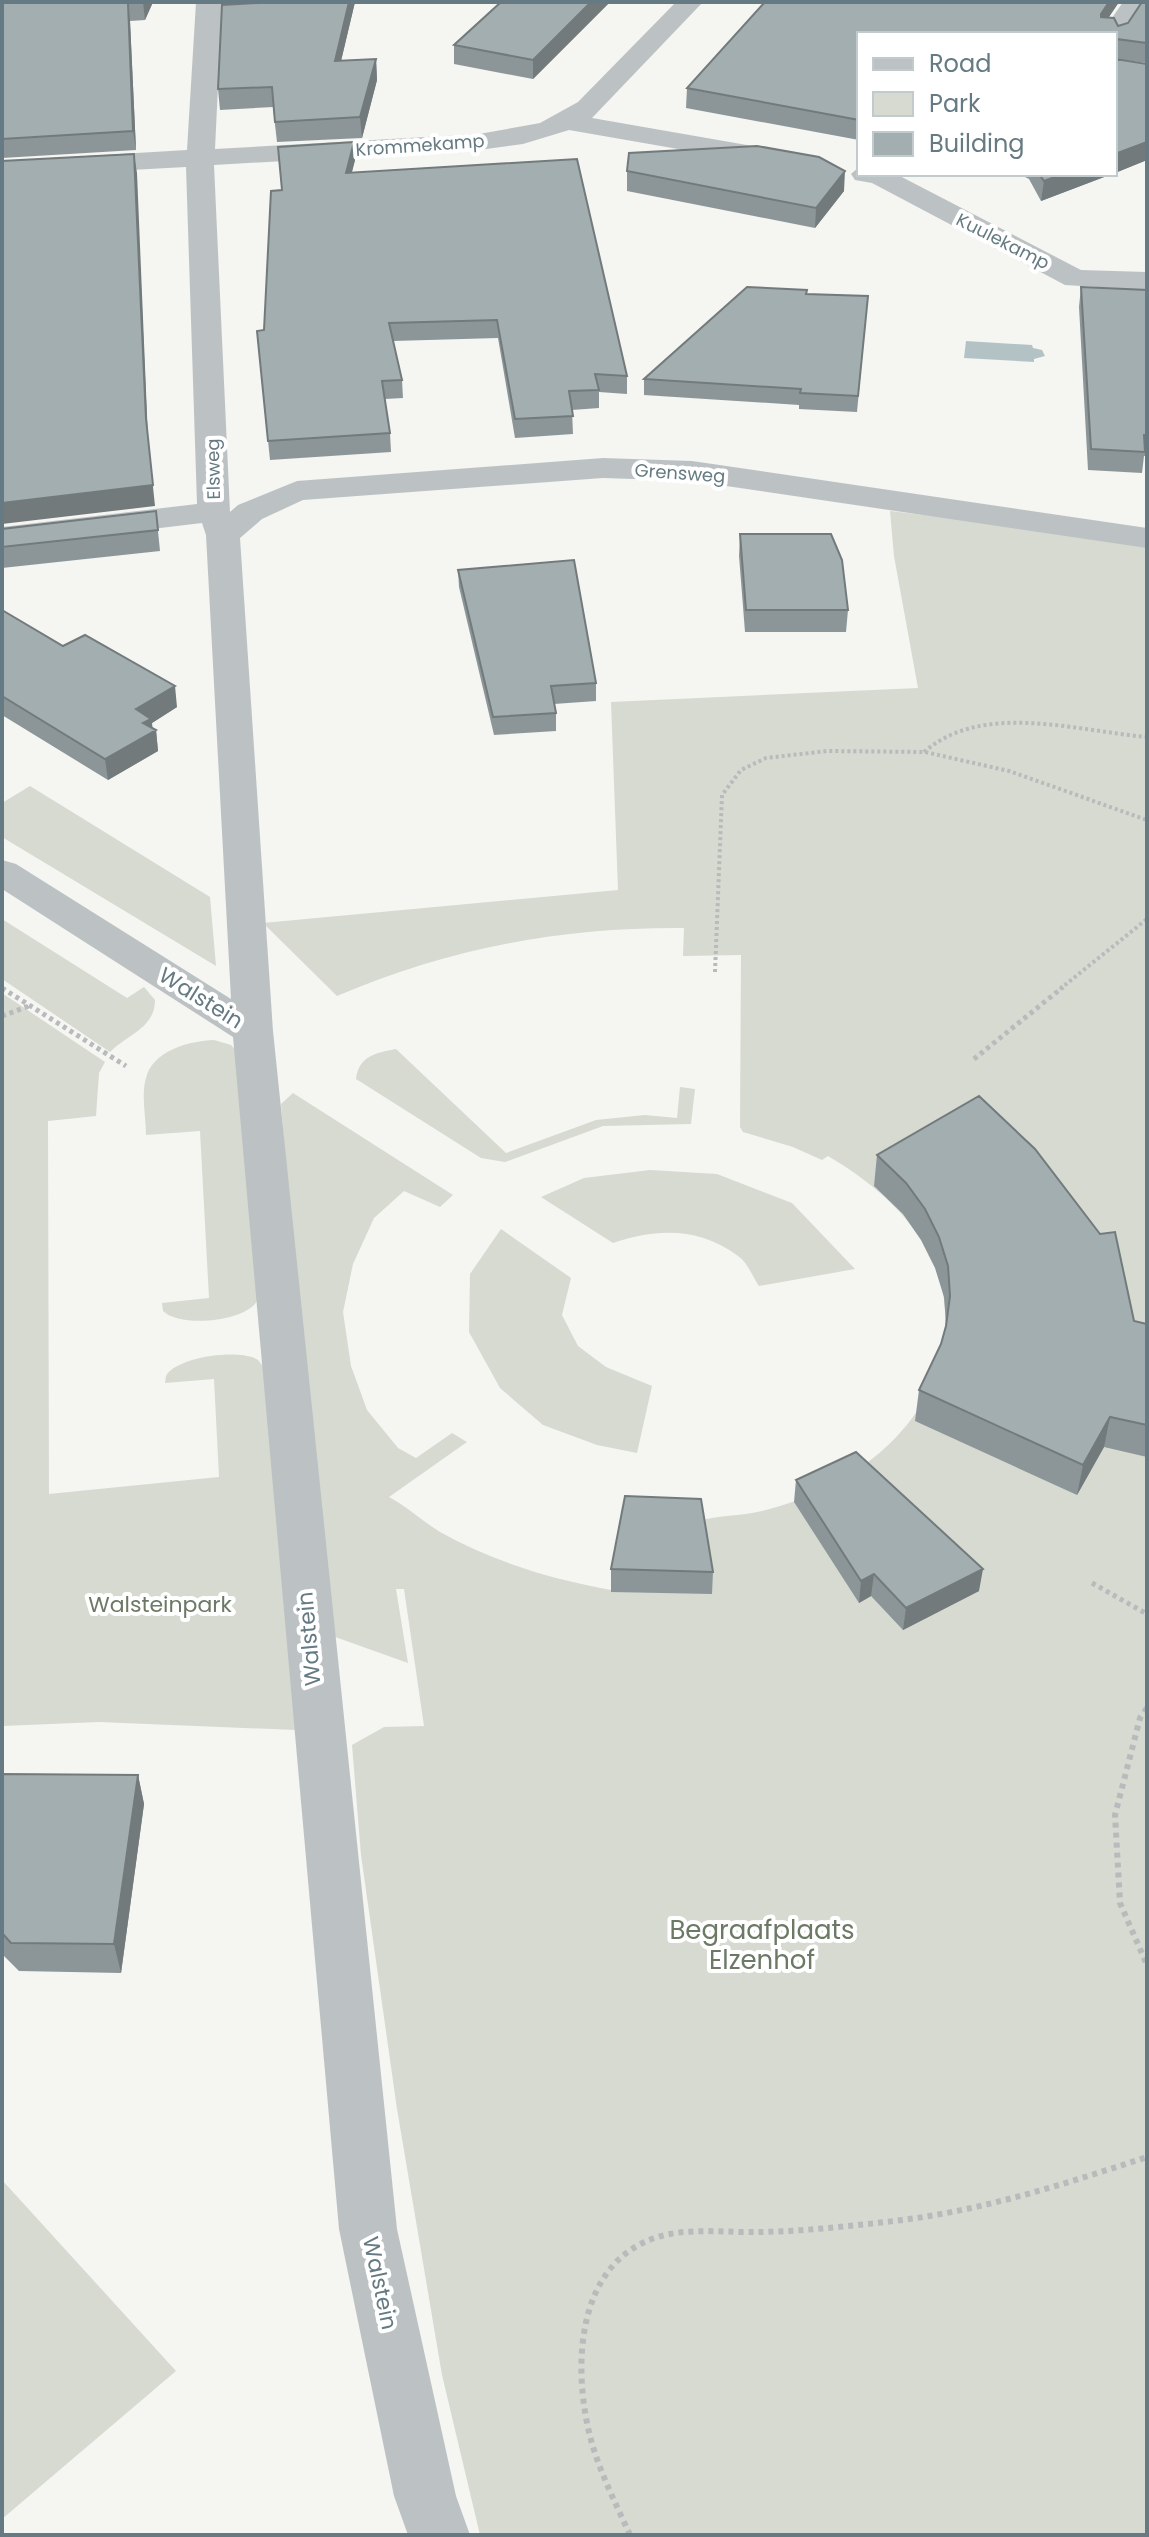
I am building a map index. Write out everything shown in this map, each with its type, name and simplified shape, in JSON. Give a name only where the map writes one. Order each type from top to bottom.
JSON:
[{"type":"street","name":"Elsweg","points":[[209,2],[203,158],[200,168],[203,302],[253,1031]]},
{"type":"street","name":"Krommekamp","points":[[2,169],[479,142],[532,134],[569,122],[588,108],[690,2]]},
{"type":"street","points":[[1115,32],[1136,2]]},
{"type":"street","points":[[569,122],[798,162]]},
{"type":"street","name":"Kuulekamp","points":[[871,176],[1075,279],[1147,281]]},
{"type":"street","name":"Grensweg","points":[[218,524],[297,491],[603,468],[692,471],[1147,538]]},
{"type":"street","points":[[2,537],[218,524]]},
{"type":"street","name":"Walstein","points":[[2,872],[253,1031],[312,1673],[368,2229],[425,2496],[439,2535]]},
{"type":"path","points":[[924,752],[945,735],[984,725],[1044,725],[1109,735],[1147,737]]},
{"type":"path","points":[[715,972],[722,795],[729,779],[738,770],[761,758],[784,754],[877,750],[924,752],[1079,794],[1147,820]]},
{"type":"path","points":[[974,1059],[1147,919]]},
{"type":"path","points":[[2,988],[126,1066]]},
{"type":"path","points":[[2,1016],[29,1006]]},
{"type":"path","points":[[1092,1583],[1147,1614]]},
{"type":"path","points":[[1147,1708],[1140,1718],[1115,1815],[1120,1903],[1147,1965]]},
{"type":"path","points":[[630,2535],[597,2460],[586,2420],[581,2353],[590,2305],[605,2273],[621,2257],[639,2244],[679,2234],[809,2231],[935,2215],[1056,2187],[1147,2157]]},
{"type":"green space","name":"Begraafplaats Elzenhof","points":[[890,511],[1147,541],[1147,2535],[480,2535],[442,2375],[397,2109],[361,1855],[352,1745],[384,1727],[424,1726],[404,1589],[396,1589],[408,1663],[324,1633],[281,1104],[293,1093],[453,1195],[440,1207],[404,1191],[374,1218],[353,1264],[343,1312],[351,1366],[367,1410],[398,1448],[416,1458],[452,1433],[467,1442],[389,1497],[460,1543],[523,1568],[611,1590],[702,1520],[762,1511],[832,1485],[892,1442],[915,1414],[933,1382],[943,1347],[945,1309],[941,1284],[932,1260],[921,1239],[888,1200],[828,1156],[822,1160],[793,1147],[743,1132],[740,1127],[741,955],[683,956],[684,928],[594,931],[550,936],[464,953],[379,979],[337,996],[263,923],[618,890],[611,702],[918,688],[894,556]]},
{"type":"green space","points":[[30,786],[210,897],[216,966],[2,837],[2,803]]},
{"type":"green space","points":[[2,919],[127,998],[144,987],[155,1000],[154,1010],[146,1024],[110,1052],[2,979]]},
{"type":"green space","name":"Walsteinpark","points":[[2,993],[105,1062],[99,1073],[96,1116],[48,1121],[49,1494],[219,1477],[214,1379],[165,1383],[166,1376],[182,1364],[209,1356],[237,1355],[258,1360],[266,1371],[296,1730],[99,1722],[2,1726]]},
{"type":"green space","points":[[214,1040],[231,1045],[241,1056],[257,1301],[240,1314],[226,1318],[183,1320],[163,1311],[162,1303],[209,1298],[200,1131],[146,1135],[144,1091],[150,1068],[164,1054],[194,1042]]},
{"type":"green space","points":[[396,1049],[506,1153],[596,1120],[645,1115],[677,1118],[680,1087],[695,1089],[691,1124],[603,1126],[505,1162],[481,1158],[356,1079],[364,1060]]},
{"type":"green space","points":[[650,1170],[717,1174],[792,1203],[855,1269],[759,1286],[741,1259],[723,1246],[693,1235],[677,1233],[645,1235],[613,1243],[541,1197],[584,1178]]},
{"type":"green space","points":[[501,1229],[571,1278],[562,1315],[578,1346],[606,1367],[652,1386],[637,1453],[597,1445],[543,1425],[500,1388],[469,1332],[470,1274]]},
{"type":"green space","points":[[2,2180],[176,2371],[2,2519]]},
{"type":"shaded area","points":[[966,341],[1032,345],[1042,350],[1045,356],[1034,359],[1034,362],[964,358]]},
{"type":"building","points":[[2,2],[137,2],[128,3],[133,131],[2,139]]},
{"type":"building","points":[[349,2],[335,61],[376,59],[360,117],[275,122],[272,87],[218,89],[222,5]]},
{"type":"building","points":[[501,2],[591,2],[533,60],[454,45]]},
{"type":"building","points":[[765,2],[1109,2],[1101,17],[1114,18],[1118,26],[1128,23],[1142,2],[1147,2],[1147,43],[1117,39],[1117,32],[857,32],[857,120],[687,88]]},
{"type":"building","points":[[1117,59],[1147,64],[1147,142],[1117,153]]},
{"type":"building","points":[[354,142],[346,173],[577,159],[627,376],[595,374],[599,390],[569,391],[573,416],[515,419],[497,320],[389,323],[402,380],[382,381],[390,433],[268,441],[257,331],[264,330],[271,191],[282,190],[278,147]]},
{"type":"building","points":[[757,146],[819,157],[845,171],[816,208],[627,171],[629,153]]},
{"type":"building","points":[[134,154],[146,419],[153,485],[2,503],[2,161]]},
{"type":"building","points":[[1040,176],[1058,176],[1044,181]]},
{"type":"building","points":[[747,287],[807,290],[806,294],[868,296],[858,396],[800,393],[801,389],[644,379]]},
{"type":"building","points":[[1081,287],[1147,290],[1145,452],[1091,449]]},
{"type":"building","points":[[156,511],[158,530],[2,547],[2,529]]},
{"type":"building","points":[[740,534],[831,534],[842,560],[848,610],[746,610]]},
{"type":"building","points":[[574,560],[596,683],[551,686],[556,713],[493,717],[458,570]]},
{"type":"building","points":[[2,610],[63,646],[85,635],[175,686],[136,709],[151,719],[143,723],[156,730],[105,759],[2,696]]},
{"type":"building","points":[[979,1096],[1035,1149],[1100,1234],[1115,1232],[1134,1321],[1147,1324],[1147,1425],[1110,1417],[1083,1465],[919,1390],[946,1326],[950,1296],[948,1266],[939,1237],[925,1209],[906,1183],[877,1155]]},
{"type":"building","points":[[856,1452],[983,1569],[906,1608],[874,1574],[861,1581],[796,1480]]},
{"type":"building","points":[[625,1496],[701,1499],[713,1572],[611,1569]]},
{"type":"building","points":[[2,1774],[138,1775],[114,1944],[11,1943],[2,1933]]}]
